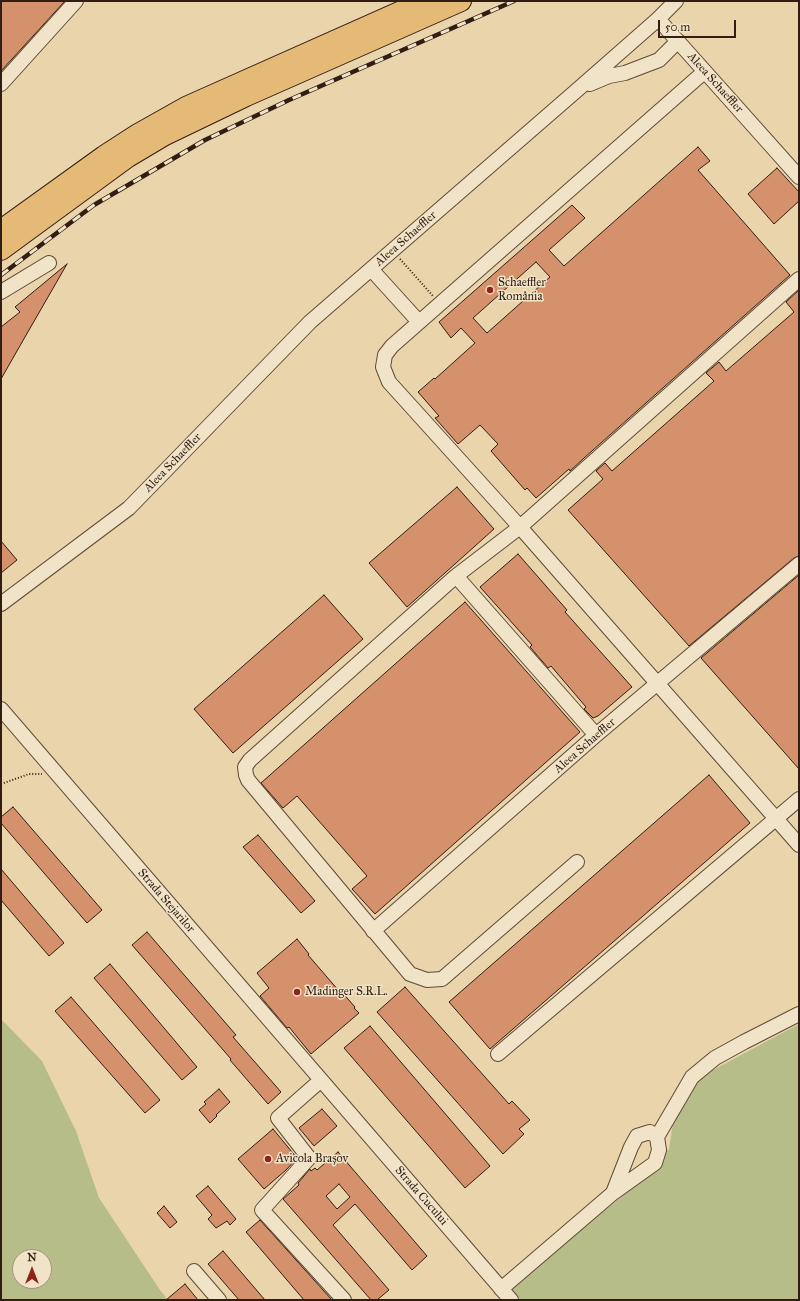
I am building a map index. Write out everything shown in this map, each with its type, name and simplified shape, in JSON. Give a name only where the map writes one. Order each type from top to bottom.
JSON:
[{"type":"highway","points":[[1,230],[104,156],[138,134],[186,107],[424,1]]},
{"type":"highway","points":[[1,250],[128,157],[165,134],[246,96],[461,1]]},
{"type":"street","points":[[1,84],[76,1]]},
{"type":"street","points":[[658,19],[676,1]]},
{"type":"street","name":"Aleea Schaeffler","points":[[1,604],[129,508],[310,322],[658,19],[799,177]]},
{"type":"street","points":[[576,91],[598,80],[625,73],[659,60],[678,41]]},
{"type":"street","points":[[704,72],[392,346],[385,355],[383,367],[389,382],[520,527],[799,846]]},
{"type":"street","points":[[1,292],[49,263]]},
{"type":"street","points":[[371,269],[419,322]]},
{"type":"street","points":[[577,862],[442,980],[427,980],[410,974],[373,931],[248,780],[245,768],[250,760],[456,576],[520,527],[799,279]]},
{"type":"street","name":"Aleea Schaeffler","points":[[373,931],[596,735],[799,564]]},
{"type":"street","points":[[456,576],[596,735]]},
{"type":"street","name":"Strada Stejarilor","points":[[1,709],[331,1093]]},
{"type":"street","points":[[498,1054],[799,799]]},
{"type":"street","points":[[501,1289],[613,1193],[655,1163],[659,1150],[657,1137],[692,1077],[721,1055],[799,1014]]},
{"type":"street","points":[[321,1080],[278,1118],[309,1158],[262,1210],[344,1300]]},
{"type":"street","name":"Strada Cucului","points":[[331,1093],[511,1300]]},
{"type":"street","points":[[613,1193],[631,1147],[637,1136],[650,1132],[657,1137]]},
{"type":"street","points":[[194,1271],[219,1300]]},
{"type":"path","points":[[392,251],[432,295],[443,300]]},
{"type":"path","points":[[1,784],[29,774],[56,774]]},
{"type":"green space","points":[[1,1019],[42,1061],[76,1131],[99,1198],[168,1300],[1,1300]]},
{"type":"green space","points":[[799,1024],[799,1300],[519,1300],[509,1288],[619,1199],[669,1149],[673,1123],[702,1076]]},
{"type":"building","points":[[1,1],[65,1],[1,71]]},
{"type":"building","points":[[698,147],[710,161],[698,170],[790,275],[570,471],[569,469],[536,498],[527,488],[525,490],[491,451],[498,444],[480,425],[458,444],[435,418],[439,416],[418,392],[434,378],[435,379],[475,343],[461,328],[451,338],[439,322],[572,205],[585,218],[549,250],[564,266]],"holes":[[[536,262],[550,277],[487,333],[473,318]]]},
{"type":"building","points":[[777,168],[799,192],[799,201],[774,224],[748,194]]},
{"type":"building","points":[[67,264],[1,379],[1,327],[20,312],[15,307]]},
{"type":"building","points":[[799,290],[799,556],[794,558],[689,646],[568,510],[603,479],[596,471],[605,463],[612,471],[714,381],[706,373],[719,362],[726,371],[794,312],[786,302]]},
{"type":"building","points":[[457,487],[494,529],[407,607],[369,563]]},
{"type":"building","points":[[1,541],[17,560],[1,573]]},
{"type":"building","points":[[518,554],[567,610],[565,612],[632,687],[598,716],[593,718],[584,709],[586,707],[551,666],[548,668],[530,647],[532,645],[480,587]]},
{"type":"building","points":[[799,575],[799,769],[701,658]]},
{"type":"building","points":[[324,595],[363,639],[233,753],[194,709]]},
{"type":"building","points":[[465,602],[580,732],[375,914],[352,889],[367,876],[297,796],[283,808],[261,783]]},
{"type":"building","points":[[709,775],[750,823],[490,1049],[449,1002]]},
{"type":"building","points":[[13,807],[102,910],[87,923],[1,823],[1,817]]},
{"type":"building","points":[[258,835],[315,901],[301,913],[243,847]]},
{"type":"building","points":[[1,869],[64,943],[49,956],[1,900]]},
{"type":"building","points":[[147,932],[236,1035],[233,1037],[281,1092],[268,1104],[132,945]]},
{"type":"building","points":[[297,939],[309,954],[308,955],[359,1013],[311,1054],[289,1027],[287,1028],[260,996],[269,988],[257,973]]},
{"type":"building","points":[[110,964],[197,1067],[182,1080],[94,978]]},
{"type":"building","points":[[405,987],[509,1104],[512,1101],[530,1120],[519,1129],[524,1134],[503,1154],[377,1012]]},
{"type":"building","points":[[71,997],[160,1100],[145,1113],[55,1011]]},
{"type":"building","points":[[370,1026],[490,1166],[465,1188],[344,1048]]},
{"type":"building","points":[[219,1089],[230,1102],[210,1123],[199,1110],[206,1104],[204,1102]]},
{"type":"building","points":[[322,1109],[337,1126],[314,1146],[299,1128]]},
{"type":"building","name":"Avicola Brașov","points":[[273,1129],[297,1158],[286,1170],[264,1189],[238,1159]]},
{"type":"building","points":[[338,1152],[427,1256],[412,1270],[355,1204],[333,1225],[389,1290],[377,1300],[371,1300],[283,1199],[299,1185],[298,1183],[310,1169],[311,1171],[315,1168],[317,1170]],"holes":[[[339,1184],[350,1197],[337,1209],[326,1196]]]},
{"type":"building","points":[[208,1186],[236,1219],[230,1225],[227,1221],[216,1228],[208,1219],[212,1215],[196,1196]]},
{"type":"building","points":[[164,1206],[177,1222],[170,1228],[157,1213]]},
{"type":"building","points":[[260,1220],[332,1300],[304,1300],[246,1232]]},
{"type":"building","points":[[223,1251],[265,1300],[239,1300],[208,1264]]},
{"type":"building","points":[[185,1284],[198,1300],[166,1300]]},
{"type":"railway","points":[[1,275],[94,205],[205,140],[289,100],[514,1]]},
{"type":"place","name":"Schaeffler România","points":[[490,290]]},
{"type":"place","name":"Madinger S.R.L.","points":[[297,992]]},
{"type":"place","name":"Avicola Brașov","points":[[268,1159]]}]
